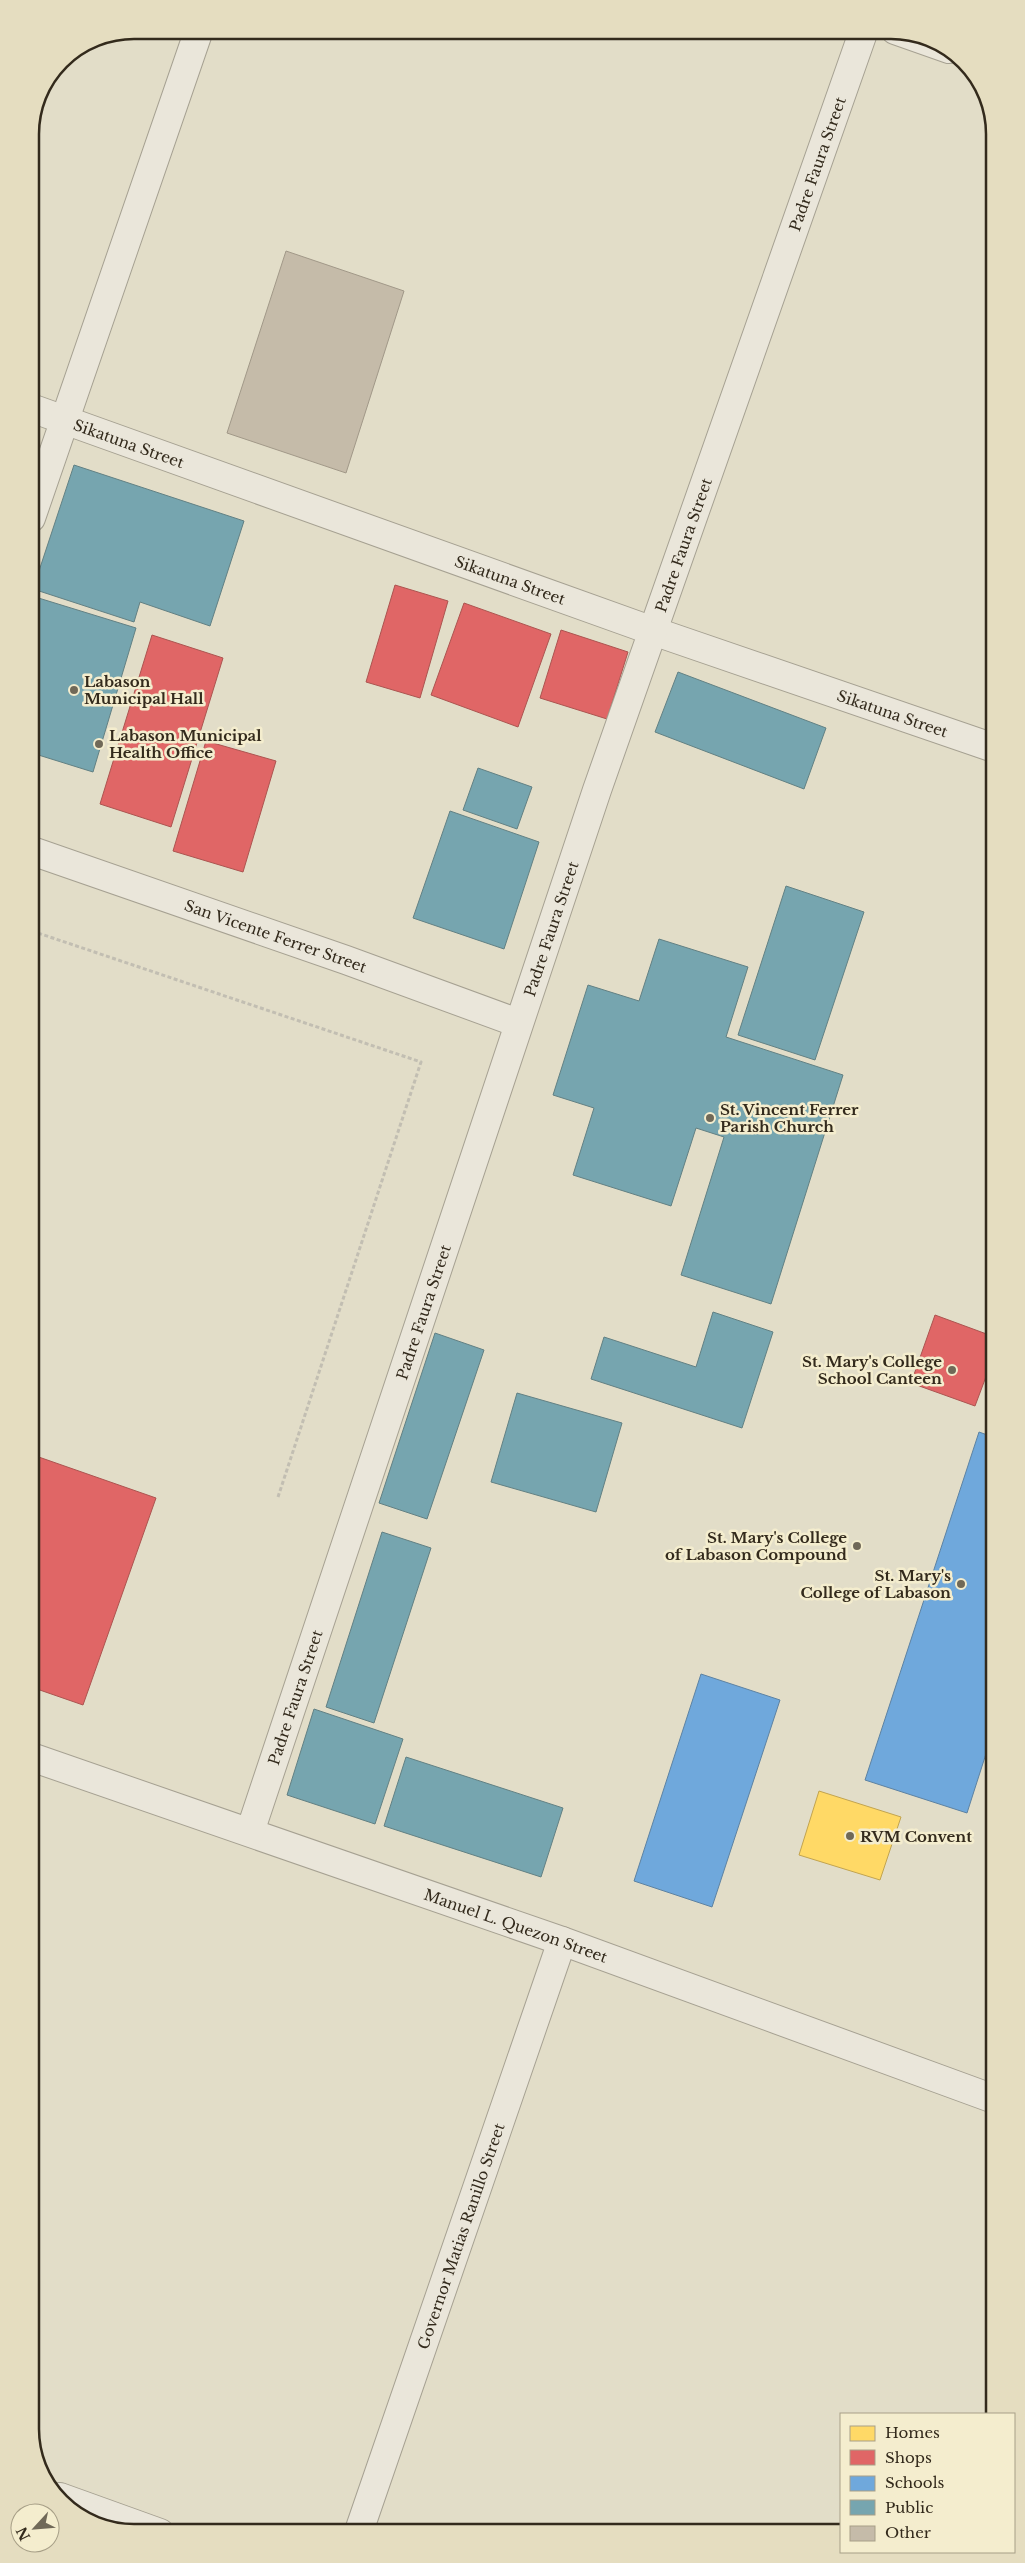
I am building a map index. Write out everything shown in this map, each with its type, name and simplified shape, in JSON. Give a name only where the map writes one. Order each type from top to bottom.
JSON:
[{"type":"street","points":[[39,494],[196,39]]},
{"type":"street","name":"Padre Faura Street","points":[[250,1832],[596,790],[861,39]]},
{"type":"street","name":"Sikatuna Street","points":[[39,411],[653,631],[986,745]]},
{"type":"street","name":"San Vicente Ferrer Street","points":[[39,853],[346,960],[518,1023]]},
{"type":"street","name":"Manuel L. Quezon Street","points":[[39,1760],[562,1941],[986,2096]]},
{"type":"street","name":"Governor Matias Ranillo Street","points":[[361,2524],[562,1941]]},
{"type":"street","points":[[72,2501],[137,2524]]},
{"type":"path","points":[[39,933],[421,1062],[278,1497]]},
{"type":"building: Homes","name":"RVM Convent","points":[[819,1791],[901,1817],[880,1880],[799,1855]]},
{"type":"building: Shops","points":[[395,585],[448,601],[420,698],[366,682]]},
{"type":"building: Shops","points":[[464,603],[551,634],[518,727],[431,695]]},
{"type":"building: Shops","points":[[561,630],[628,652],[607,719],[540,698]]},
{"type":"building: Shops","points":[[152,635],[223,658],[171,827],[100,804]]},
{"type":"building: Shops","points":[[206,741],[276,761],[243,872],[173,851]]},
{"type":"building: Shops","name":"St. Mary's College School Canteen","points":[[935,1315],[986,1334],[986,1377],[975,1406],[911,1383]]},
{"type":"building: Shops","points":[[39,1457],[156,1498],[83,1705],[39,1690]]},
{"type":"building: Schools","name":"St. Mary's College of Labason","points":[[979,1432],[986,1434],[986,1754],[967,1813],[865,1780]]},
{"type":"building: Schools","points":[[701,1674],[780,1700],[712,1907],[634,1881]]},
{"type":"building: Public","points":[[74,465],[244,521],[210,626],[140,602],[134,622],[39,591],[39,571]]},
{"type":"building: Public","name":"Labason Municipal Hall","points":[[39,598],[136,628],[93,772],[39,755]]},
{"type":"building: Public","points":[[678,672],[826,728],[804,789],[655,732]]},
{"type":"building: Public","points":[[478,768],[532,787],[517,829],[463,810]]},
{"type":"building: Public","points":[[450,811],[539,842],[504,949],[413,918]]},
{"type":"building: Public","points":[[786,886],[864,912],[815,1060],[738,1035]]},
{"type":"building: Public","name":"St. Vincent Ferrer Parish Church","points":[[659,939],[748,967],[726,1037],[843,1075],[771,1304],[681,1275],[724,1137],[696,1128],[671,1206],[573,1175],[594,1108],[553,1095],[588,985],[639,1001]]},
{"type":"building: Public","points":[[713,1312],[773,1332],[742,1428],[591,1379],[604,1337],[696,1367]]},
{"type":"building: Public","points":[[435,1333],[484,1350],[427,1519],[379,1503]]},
{"type":"building: Public","points":[[517,1393],[622,1423],[596,1512],[491,1482]]},
{"type":"building: Public","points":[[382,1532],[431,1548],[374,1723],[326,1707]]},
{"type":"building: Public","points":[[314,1709],[403,1739],[375,1824],[287,1795]]},
{"type":"building: Public","points":[[406,1757],[563,1808],[541,1877],[384,1826]]},
{"type":"building: Other","points":[[286,251],[404,291],[346,473],[227,433]]},
{"type":"place","name":"Labason Municipal Hall","points":[[74,690]]},
{"type":"place","name":"Labason Municipal Health Office","points":[[99,744]]},
{"type":"place","name":"St. Vincent Ferrer Parish Church","points":[[710,1118]]},
{"type":"place","name":"St. Mary's College School Canteen","points":[[952,1370]]},
{"type":"place","name":"St. Mary's College of Labason Compound","points":[[857,1546]]},
{"type":"place","name":"St. Mary's College of Labason","points":[[961,1584]]},
{"type":"place","name":"RVM Convent","points":[[850,1836]]}]
